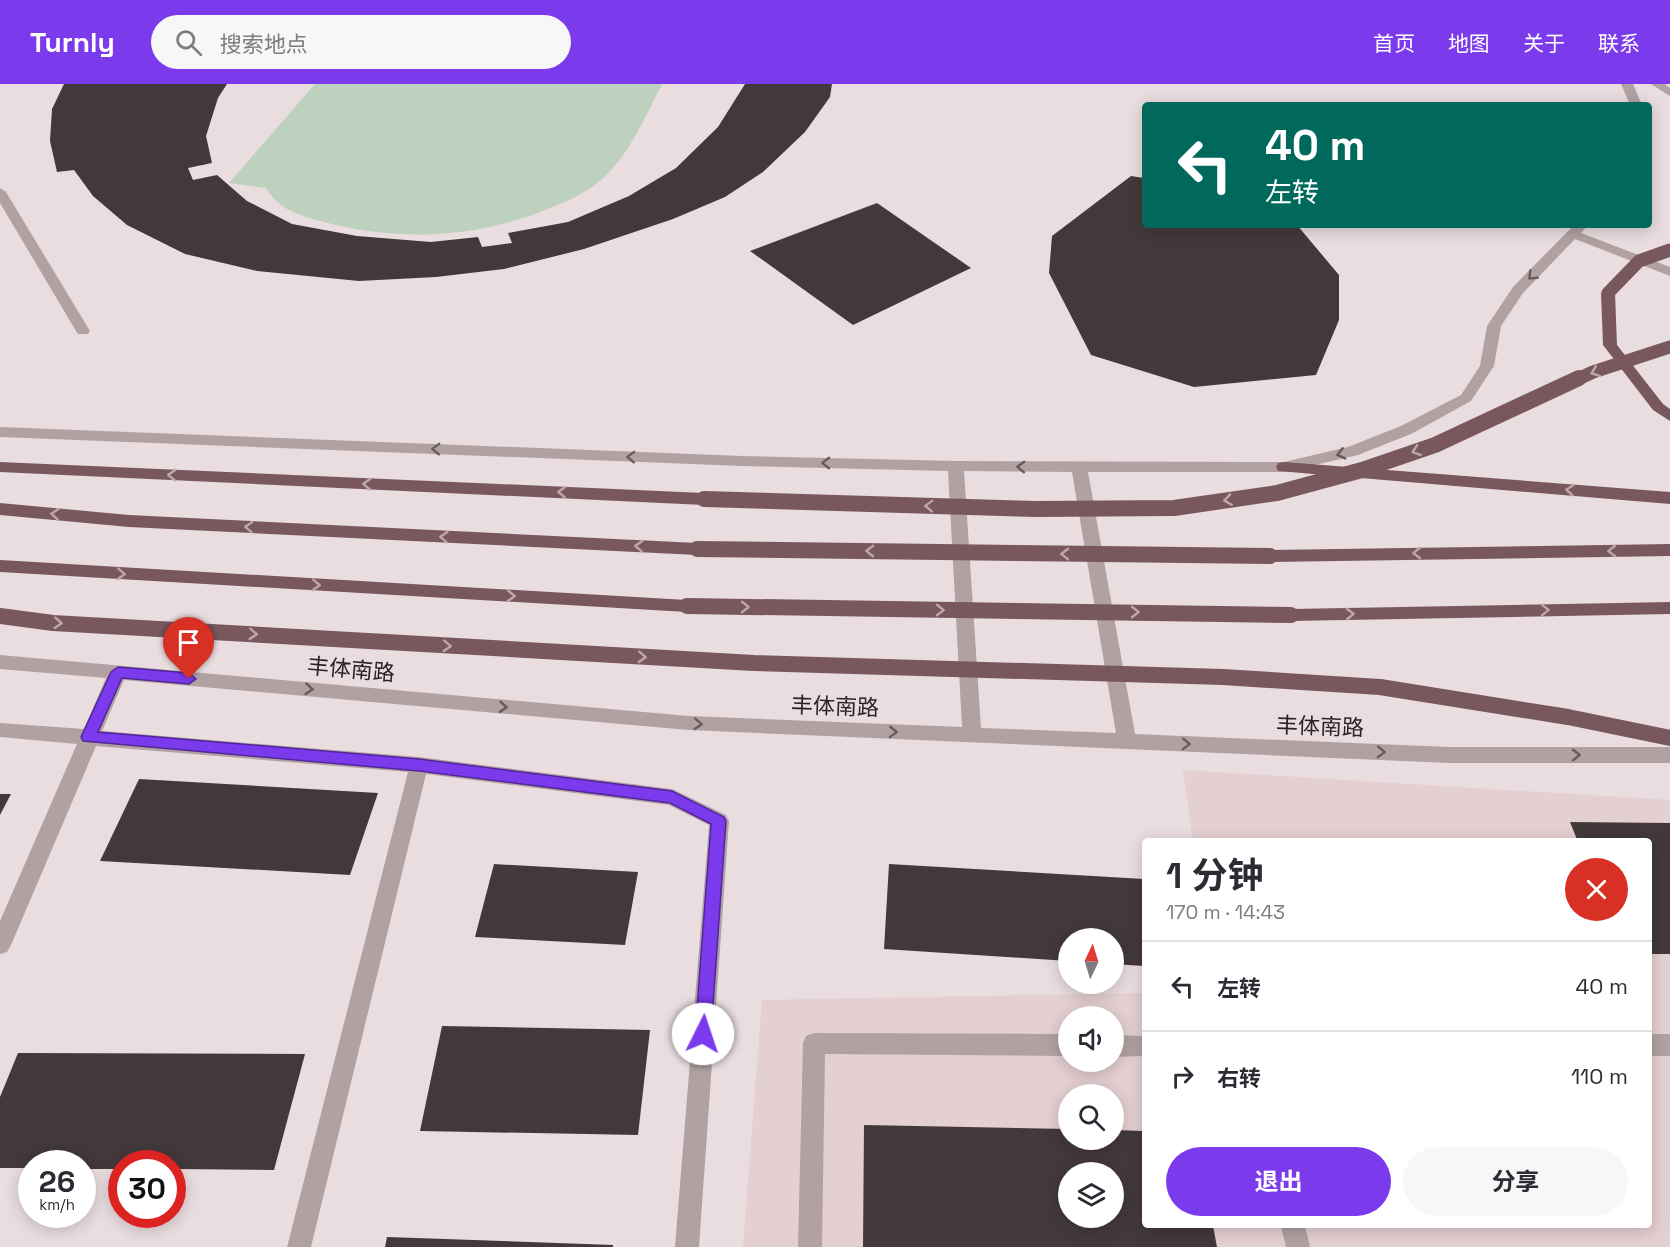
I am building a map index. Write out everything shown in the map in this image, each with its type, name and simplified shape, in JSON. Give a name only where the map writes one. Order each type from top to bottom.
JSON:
[{"type":"highway","points":[[1670,250],[1639,261],[1608,293],[1610,345],[1658,407],[1670,416]]},
{"type":"highway","points":[[0,467],[704,499],[1048,509],[1174,508],[1266,494],[1362,470],[1435,445],[1593,372],[1670,347]]},
{"type":"highway","points":[[1284,467],[1670,498]]},
{"type":"highway","points":[[0,509],[129,520],[697,549],[1270,556],[1670,550]]},
{"type":"highway","points":[[0,567],[687,606],[1292,615],[1670,608]]},
{"type":"highway","points":[[0,616],[53,623],[754,663],[1223,677],[1380,687],[1568,717],[1670,738]]},
{"type":"street","points":[[1627,84],[1635,102]]},
{"type":"street","points":[[1657,84],[1670,93]]},
{"type":"street","points":[[0,192],[83,331]]},
{"type":"street","points":[[0,432],[742,461],[956,466],[1284,467],[1352,451],[1406,430],[1466,398],[1487,366],[1494,326],[1518,290],[1577,230],[1670,272]]},
{"type":"street","points":[[956,466],[972,735]]},
{"type":"street","points":[[1079,467],[1127,741]]},
{"type":"street","name":"丰体南路","points":[[0,662],[689,723],[1449,755],[1670,755]]},
{"type":"street","points":[[0,945],[118,672]]},
{"type":"street","points":[[0,730],[419,765],[672,797],[719,821],[687,1247]]},
{"type":"street","points":[[299,1247],[419,765]]},
{"type":"street","points":[[810,1247],[814,1043],[1058,1045]]},
{"type":"street","points":[[1652,1045],[1670,1045]]},
{"type":"street","points":[[1124,1046],[1142,1046]]},
{"type":"street","points":[[1293,1228],[1298,1247]]},
{"type":"shaded area","points":[[1183,770],[1670,800],[1670,1247],[743,1247],[762,1000],[1142,993],[1142,1228],[1652,1228],[1652,838],[1193,838]]},
{"type":"green space","points":[[315,84],[662,84],[621,158],[602,179],[584,192],[524,218],[497,225],[443,234],[415,234],[359,230],[312,219],[286,209],[266,188],[229,183]]},
{"type":"building","points":[[64,84],[227,84],[218,98],[206,136],[212,163],[188,168],[193,180],[217,175],[247,201],[292,224],[357,236],[431,242],[478,237],[482,247],[512,243],[508,233],[568,222],[629,196],[676,168],[718,127],[745,84],[832,84],[830,97],[805,132],[763,172],[725,197],[673,219],[584,249],[504,269],[436,277],[359,281],[257,271],[185,254],[127,225],[93,196],[74,170],[57,172],[50,141],[52,109]]},
{"type":"building","points":[[1131,176],[1142,178],[1142,228],[1300,228],[1339,275],[1339,320],[1316,375],[1194,387],[1091,355],[1049,273],[1052,236]]},
{"type":"building","points":[[877,203],[971,268],[853,325],[750,251]]},
{"type":"building","points":[[139,779],[378,793],[350,875],[100,861]]},
{"type":"building","points":[[0,794],[11,794],[0,815]]},
{"type":"building","points":[[1570,822],[1670,823],[1670,954],[1652,954],[1652,838],[1576,838]]},
{"type":"building","points":[[494,864],[638,872],[625,945],[475,937]]},
{"type":"building","points":[[889,864],[1142,879],[1142,966],[1124,965],[1124,928],[1058,928],[1058,960],[884,949]]},
{"type":"building","points":[[442,1026],[650,1030],[638,1135],[420,1131]]},
{"type":"building","points":[[18,1053],[305,1054],[274,1170],[186,1169],[186,1150],[108,1150],[108,1169],[96,1169],[96,1150],[18,1150],[18,1168],[0,1168],[0,1097]]},
{"type":"building","points":[[864,1125],[1058,1129],[1058,1150],[1124,1150],[1124,1130],[1142,1131],[1142,1228],[1213,1228],[1217,1247],[863,1247]]},
{"type":"building","points":[[387,1237],[613,1245],[613,1247],[385,1247]]},
{"type":"route","points":[[189,679],[118,672],[88,737],[419,765],[672,797],[719,821],[703,1034]]}]
